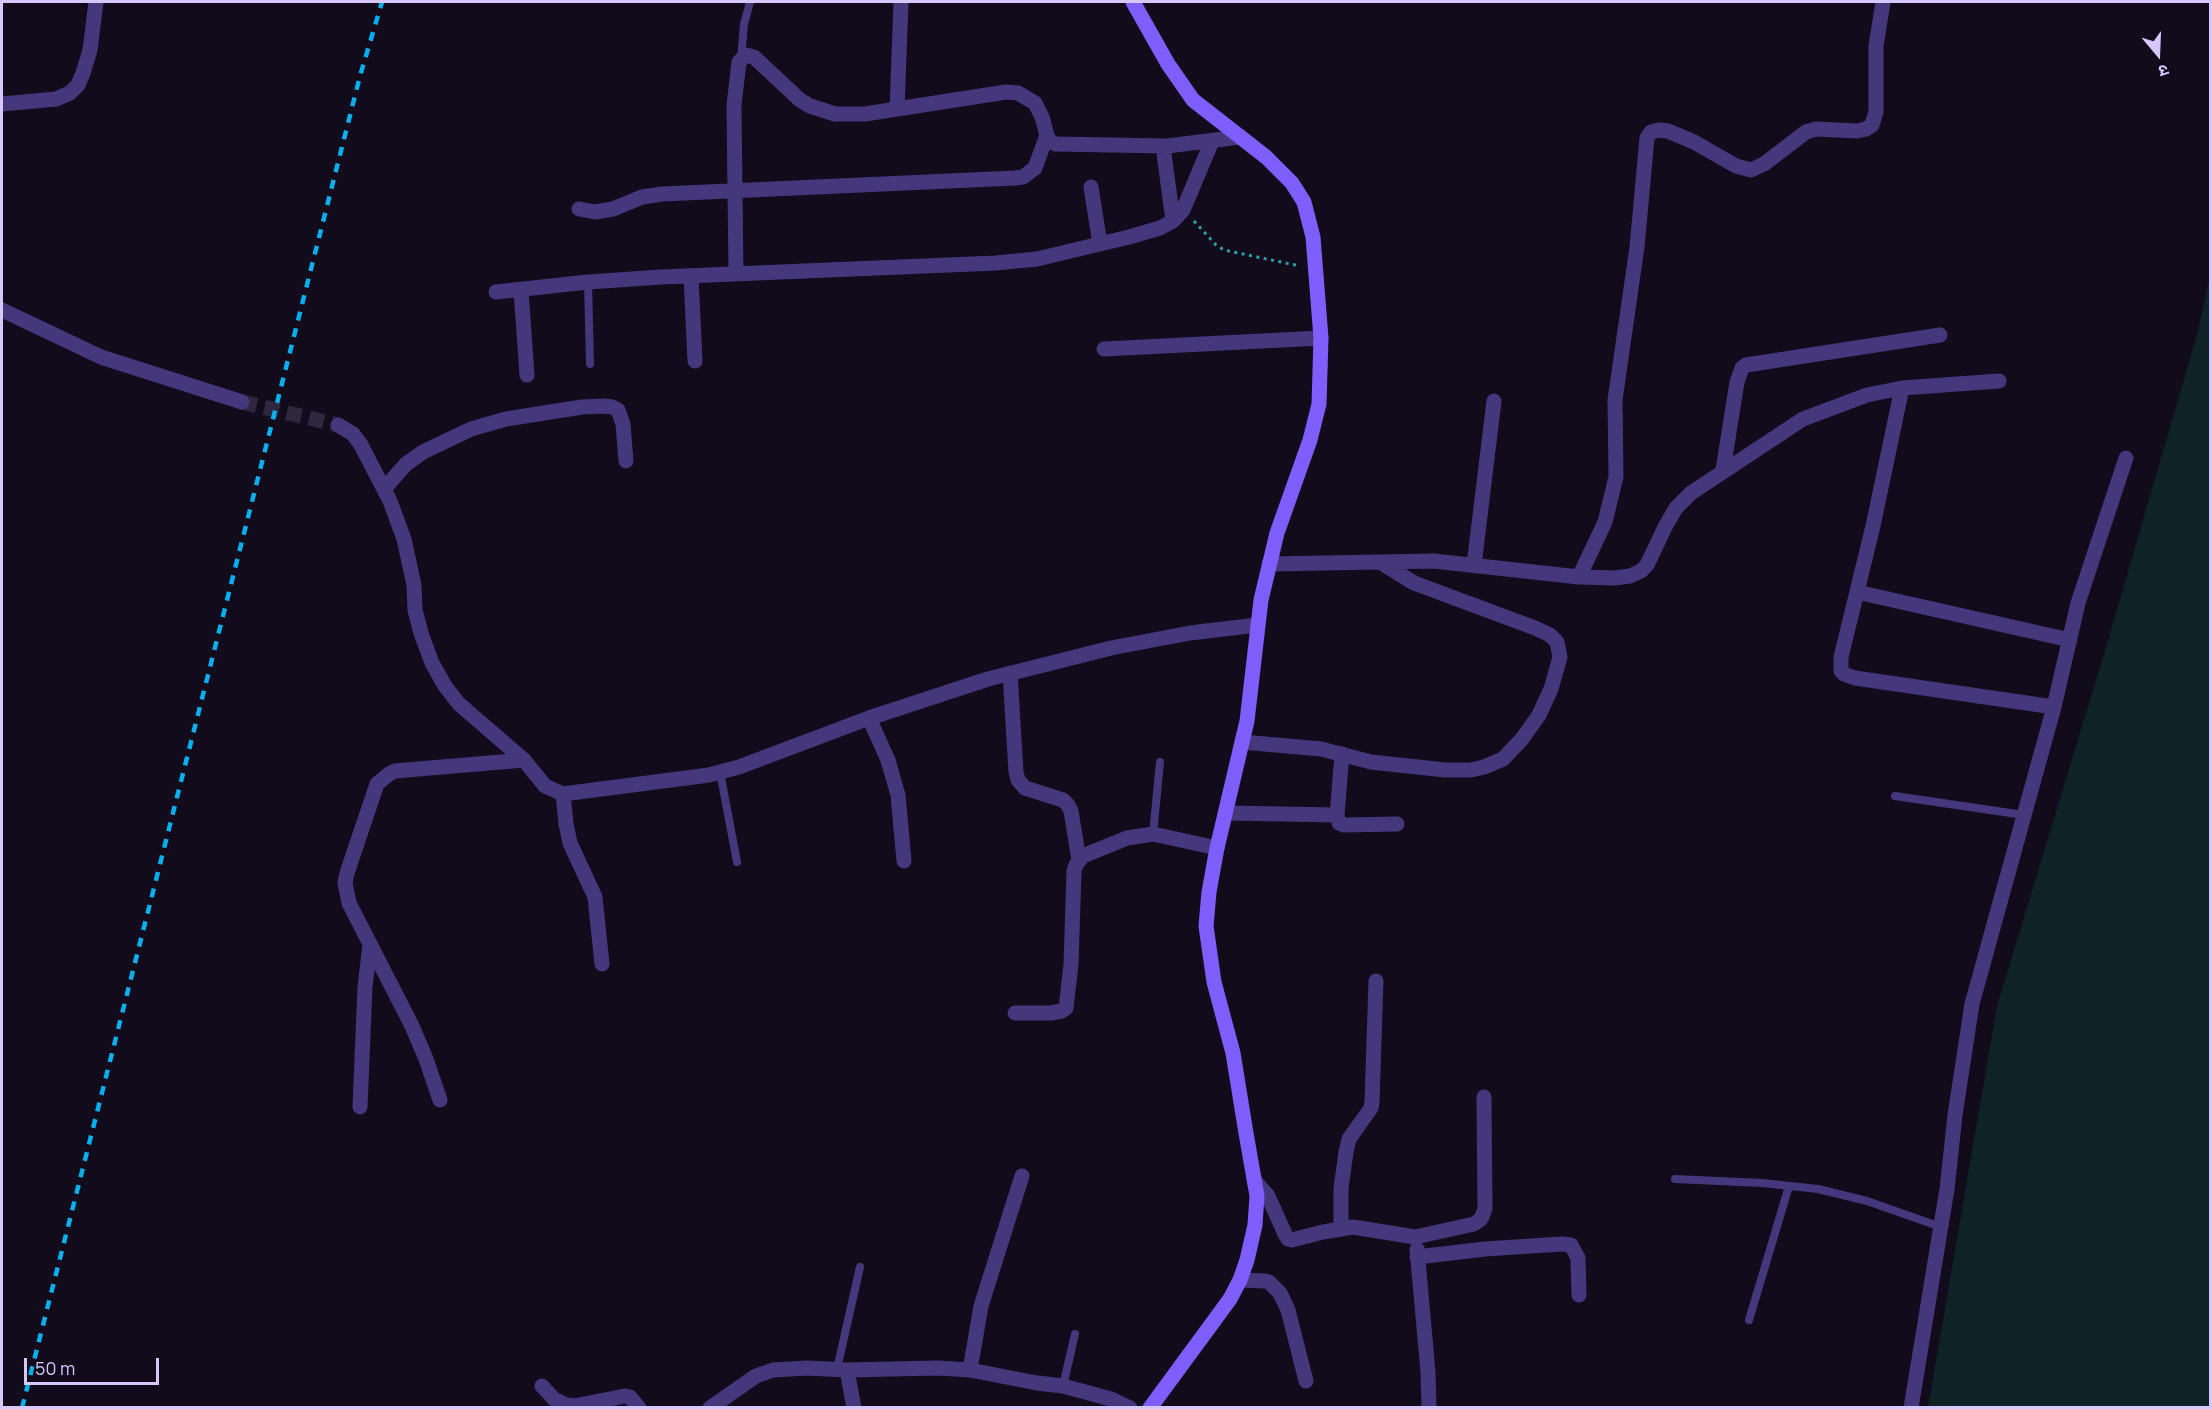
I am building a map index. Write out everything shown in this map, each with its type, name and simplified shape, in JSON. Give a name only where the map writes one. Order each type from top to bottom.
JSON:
[{"type":"street","points":[[2,104],[56,99],[70,93],[78,85],[90,50],[96,2]]},
{"type":"street","points":[[897,109],[901,2]]},
{"type":"street","points":[[1133,2],[1182,87],[1193,100],[1266,157],[1292,183],[1304,202],[1313,237],[1321,338],[1319,404],[1310,440],[1277,532],[1269,564],[1257,625],[1253,682],[1242,742],[1217,848],[1206,926],[1214,982],[1233,1053],[1257,1211],[1251,1243],[1240,1280],[1230,1299],[1150,1407]]},
{"type":"street","points":[[1579,577],[1605,522],[1616,477],[1615,400],[1635,258],[1647,138],[1651,132],[1668,131],[1694,142],[1736,166],[1750,170],[1764,164],[1806,132],[1816,129],[1866,129],[1872,125],[1876,112],[1876,46],[1883,2]]},
{"type":"street","points":[[736,274],[734,105],[738,66],[746,55],[754,57],[789,93],[810,106],[842,114],[865,114],[1006,92],[1018,93],[1035,103],[1050,141],[1059,144],[1163,146],[1240,137]]},
{"type":"street","points":[[579,209],[595,212],[613,209],[652,195],[1023,177],[1035,168],[1047,135]]},
{"type":"street","points":[[496,292],[588,282],[996,263],[1037,259],[1147,232],[1178,216],[1212,141]]},
{"type":"street","points":[[1163,146],[1178,216]]},
{"type":"street","points":[[1091,187],[1100,244]]},
{"type":"street","points":[[691,276],[695,361]]},
{"type":"street","points":[[521,290],[527,375]]},
{"type":"street","points":[[2,309],[101,357],[242,402]]},
{"type":"street","points":[[1724,470],[1737,382],[1746,364],[1940,335]]},
{"type":"street","points":[[1104,349],[1321,338]]},
{"type":"street","points":[[1269,564],[1434,561],[1579,577],[1630,576],[1647,565],[1676,508],[1691,492],[1803,419],[1867,395],[1902,388],[1999,381]]},
{"type":"street","points":[[1902,388],[1874,526],[1840,666],[1844,674],[1855,678],[2054,706]]},
{"type":"street","points":[[1474,565],[1494,401]]},
{"type":"street","points":[[384,489],[406,464],[423,452],[471,429],[506,419],[582,407],[612,406],[618,410],[623,424],[626,461]]},
{"type":"street","points":[[338,425],[357,438],[384,489],[404,539],[421,633],[432,663],[459,704],[524,760],[544,786],[563,795],[689,779],[720,772],[869,718],[1010,673],[1111,648],[1190,633],[1257,625]]},
{"type":"street","points":[[1911,1407],[1947,1189],[1954,1115],[1972,1004],[2054,706],[2078,603],[2126,458]]},
{"type":"street","points":[[1242,742],[1321,748],[1371,762],[1445,770],[1472,770],[1503,759],[1522,739],[1539,715],[1551,689],[1560,657],[1557,642],[1550,635],[1414,583],[1380,562]]},
{"type":"street","points":[[1857,592],[2070,640]]},
{"type":"street","points":[[1010,673],[1018,780],[1025,788],[1063,800],[1068,805],[1079,860],[1074,871],[1071,963],[1066,1008],[1051,1013],[1015,1013]]},
{"type":"street","points":[[869,718],[894,781],[900,806],[904,861]]},
{"type":"street","points":[[1342,754],[1337,815],[1340,823],[1344,825],[1397,824]]},
{"type":"street","points":[[440,1100],[412,1026],[349,903],[345,883],[377,784],[382,779],[395,771],[524,760]]},
{"type":"street","points":[[563,795],[570,843],[595,897],[603,964]]},
{"type":"street","points":[[1226,813],[1337,815]]},
{"type":"street","points":[[1079,860],[1103,847],[1127,838],[1153,834],[1217,848]]},
{"type":"street","points":[[360,1107],[369,944]]},
{"type":"street","points":[[1341,1228],[1341,1188],[1349,1139],[1371,1108],[1372,1102],[1376,981]]},
{"type":"street","points":[[1254,1180],[1268,1196],[1288,1239],[1297,1239],[1341,1228],[1368,1228],[1415,1236],[1474,1224],[1484,1214],[1484,1097]]},
{"type":"street","points":[[970,1370],[981,1306],[1022,1176]]},
{"type":"street","points":[[1415,1236],[1428,1372],[1429,1407]]},
{"type":"street","points":[[1417,1257],[1485,1249],[1571,1245],[1578,1258],[1579,1294]]},
{"type":"street","points":[[1240,1280],[1265,1281],[1280,1293],[1288,1310],[1306,1381]]},
{"type":"street","points":[[710,1407],[745,1381],[765,1372],[807,1368],[970,1370],[1063,1386],[1131,1407]]},
{"type":"street","points":[[842,1370],[854,1407]]},
{"type":"street","points":[[542,1386],[554,1399],[566,1405],[574,1406],[625,1396],[630,1397],[639,1407]]},
{"type":"lane","points":[[741,59],[744,24],[750,2]]},
{"type":"lane","points":[[588,282],[590,364]]},
{"type":"lane","points":[[1153,834],[1160,762]]},
{"type":"lane","points":[[720,772],[737,862]]},
{"type":"lane","points":[[1895,796],[2024,815]]},
{"type":"lane","points":[[1675,1179],[1818,1189],[1858,1199],[1941,1227]]},
{"type":"lane","points":[[1749,1320],[1789,1186]]},
{"type":"lane","points":[[842,1370],[860,1268]]},
{"type":"lane","points":[[1063,1386],[1075,1334]]},
{"type":"path","points":[[1178,216],[1224,250],[1316,270]]},
{"type":"green space","points":[[2210,276],[2210,1407],[1928,1407],[1997,1006],[2104,654],[2198,331]]},
{"type":"tunnel","points":[[242,402],[338,425]]},
{"type":"railway","points":[[22,1408],[360,76],[382,2]]}]
